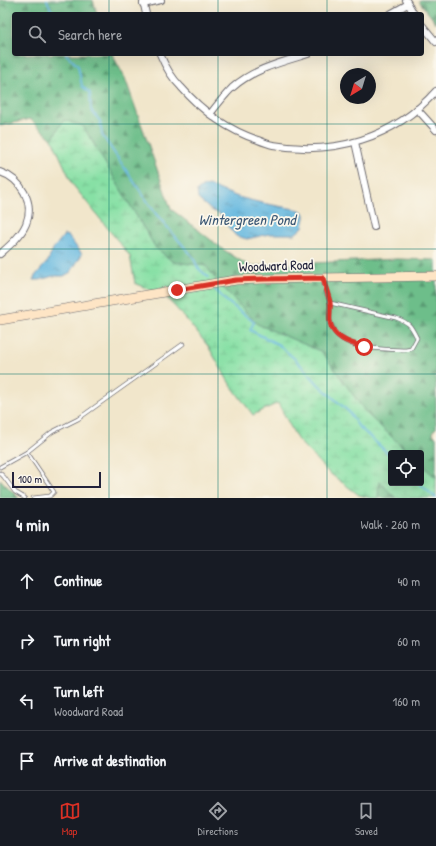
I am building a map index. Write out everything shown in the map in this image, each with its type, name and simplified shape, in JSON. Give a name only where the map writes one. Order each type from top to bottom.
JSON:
[{"type":"street","points":[[146,12],[143,2],[161,0]]},
{"type":"street","points":[[393,12],[407,2],[413,12]]},
{"type":"street","points":[[424,27],[436,42]]},
{"type":"street","points":[[161,56],[167,69],[180,87],[200,106],[220,122],[248,136],[271,145],[296,148],[323,148],[347,145],[383,132],[398,123],[429,99],[436,91]]},
{"type":"street","points":[[210,114],[233,87],[254,73],[270,66],[302,56]]},
{"type":"street","points":[[417,109],[436,130]]},
{"type":"street","points":[[356,142],[374,227]]},
{"type":"street","points":[[0,172],[9,176],[25,192],[29,207],[26,224],[22,231],[0,254]]},
{"type":"street","name":"Woodward Road","points":[[0,320],[230,281],[436,276]]},
{"type":"lane","points":[[323,278],[330,303],[330,322],[339,337],[350,344],[364,347],[406,350],[411,349],[417,338],[412,327],[396,318],[330,303]]},
{"type":"lane","points":[[0,467],[27,452],[52,432],[78,418],[183,344]]},
{"type":"lane","points":[[27,452],[54,492],[50,496],[32,498]]},
{"type":"lane","points":[[0,473],[15,492],[25,498]]},
{"type":"green space","points":[[0,0],[93,0],[96,12],[12,12],[12,56],[113,56],[125,78],[171,209],[224,250],[249,266],[397,259],[436,260],[436,428],[432,432],[436,438],[436,478],[424,467],[424,450],[406,450],[367,414],[322,352],[257,324],[217,281],[206,266],[173,262],[155,247],[83,126],[64,120],[52,139],[30,119],[0,126]]},
{"type":"green space","points":[[436,0],[436,23],[419,1]]},
{"type":"green space","points":[[64,120],[83,126],[155,247],[173,262],[206,266],[217,281],[257,324],[322,352],[367,414],[406,450],[388,450],[388,486],[424,486],[424,467],[436,478],[436,498],[396,498],[379,481],[378,498],[359,495],[328,472],[297,439],[278,403],[253,415],[230,384],[208,346],[186,319],[166,297],[135,283],[130,256],[73,185],[52,139]]},
{"type":"green space","points":[[0,479],[19,498],[0,498]]},
{"type":"green space","points":[[379,480],[396,498],[378,498]]},
{"type":"water","name":"Wintergreen Pond","points":[[208,185],[238,197],[300,210],[305,214],[303,227],[295,234],[269,234],[247,239],[236,236],[225,223],[220,214],[211,210],[198,199],[197,191]]},
{"type":"water","points":[[64,235],[68,236],[82,254],[71,272],[64,276],[53,276],[40,280],[33,280],[48,261],[53,249]]},
{"type":"waterway","points":[[47,0],[52,12]]},
{"type":"waterway","points":[[68,56],[78,66],[82,86],[90,93],[91,110],[100,121],[102,135],[156,214],[193,257],[198,268],[208,277]]},
{"type":"waterway","points":[[215,289],[225,300],[254,322],[250,330],[279,345],[296,360],[319,385],[349,412],[358,426],[388,453]]},
{"type":"waterway","points":[[422,486],[436,498]]},
{"type":"route","points":[[177,290],[236,280],[323,278],[330,303],[330,322],[333,328],[339,337],[350,344],[364,347]]}]
